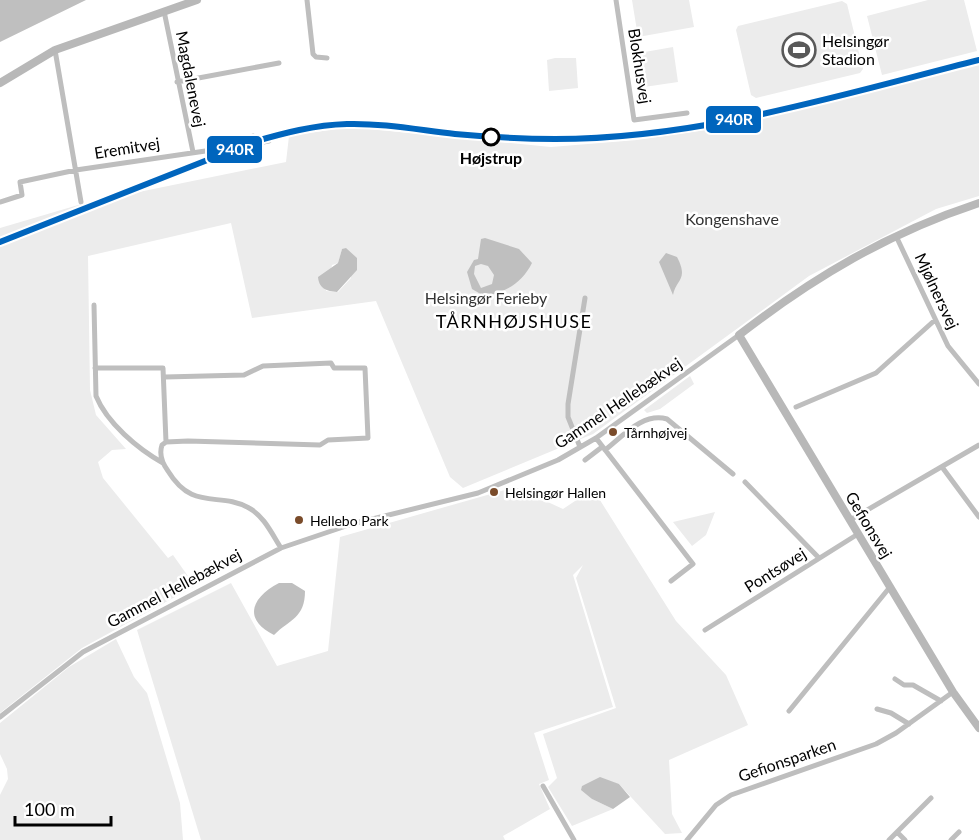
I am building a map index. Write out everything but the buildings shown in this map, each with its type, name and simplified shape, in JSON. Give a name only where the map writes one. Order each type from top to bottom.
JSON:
[{"type":"main road","points":[[0,83],[55,50],[197,0]]},
{"type":"main road","name":"Gammel Hellebækvej","points":[[739,335],[816,278],[936,217],[979,203]]},
{"type":"main road","name":"Gefionsvej","points":[[739,335],[953,692],[979,728]]},
{"type":"street","points":[[306,0],[313,54],[316,57],[327,58]]},
{"type":"street","name":"Blokhusvej","points":[[616,0],[634,120],[687,113]]},
{"type":"street","name":"Magdalenevej","points":[[164,11],[192,152]]},
{"type":"street","points":[[55,50],[81,202]]},
{"type":"street","points":[[177,82],[279,63]]},
{"type":"street","name":"Eremitvej","points":[[0,202],[22,195],[20,182],[76,170],[219,148],[253,136],[258,143],[269,141]]},
{"type":"street","name":"Mjølnersvej","points":[[896,236],[935,320],[958,362],[979,384]]},
{"type":"street","points":[[580,447],[568,417],[568,404],[585,298]]},
{"type":"street","points":[[94,305],[96,396],[102,410],[136,444],[163,463]]},
{"type":"street","points":[[796,407],[876,373],[935,320]]},
{"type":"street","name":"Gammel Hellebækvej","points":[[0,717],[83,652],[281,548],[352,524],[478,493],[558,460],[596,438],[739,335]]},
{"type":"street","points":[[165,377],[244,375],[263,366],[331,363],[334,368],[365,368],[368,438],[328,440],[320,445],[166,442]]},
{"type":"street","points":[[95,368],[159,366],[163,368],[166,442],[161,448],[163,463],[175,483],[202,498],[246,506],[255,511],[281,548]]},
{"type":"street","points":[[585,460],[647,418],[658,416],[668,419],[733,474]]},
{"type":"street","points":[[596,438],[693,564],[671,581]]},
{"type":"street","points":[[850,520],[979,445]]},
{"type":"street","points":[[942,467],[979,517]]},
{"type":"street","points":[[745,482],[819,558]]},
{"type":"street","name":"Pontsøvej","points":[[705,630],[858,534]]},
{"type":"street","points":[[789,711],[890,587]]},
{"type":"street","points":[[895,680],[913,685],[941,702]]},
{"type":"street","name":"Gefionsparken","points":[[687,840],[716,805],[731,795],[876,744],[909,724],[953,692]]},
{"type":"street","points":[[877,709],[891,712],[909,724]]},
{"type":"street","points":[[543,786],[574,840]]},
{"type":"street","points":[[889,840],[931,798]]},
{"type":"street","points":[[897,832],[905,840]]},
{"type":"street","points":[[951,840],[959,832]]},
{"type":"green space","points":[[632,0],[689,0],[694,27],[638,37]]},
{"type":"green space","points":[[928,0],[964,0],[977,51],[882,75],[867,16]]},
{"type":"green space","name":"Helsingør Stadion","points":[[842,1],[847,4],[863,69],[860,73],[756,98],[751,95],[736,30],[738,26]]},
{"type":"green space","points":[[673,47],[678,82],[644,87],[639,53]]},
{"type":"green space","points":[[979,55],[979,196],[936,209],[809,276],[593,434],[463,488],[450,477],[376,301],[252,318],[231,223],[88,256],[90,390],[96,415],[126,449],[112,450],[98,462],[103,478],[168,558],[173,555],[195,586],[82,648],[0,713],[0,228],[85,203],[286,162],[289,136],[349,127],[551,147],[637,140],[719,128]],"holes":[[[342,249],[351,278],[338,292],[326,291],[332,265],[338,263]]]},
{"type":"green space","points":[[576,58],[578,88],[549,91],[547,60]]},
{"type":"green space","points":[[690,376],[694,384],[660,409],[647,413],[644,410]]},
{"type":"green space","points":[[515,487],[563,509],[593,489],[676,621],[726,675],[748,725],[669,760],[672,814],[682,833],[665,834],[619,784],[593,783],[582,786],[592,799],[613,809],[572,826],[548,787],[557,778],[543,734],[616,708],[576,578],[583,565],[573,575],[613,707],[534,733],[549,780],[539,784],[550,809],[503,836],[505,840],[201,840],[137,630],[231,583],[277,666],[328,651],[340,537]]},
{"type":"green space","points":[[715,512],[706,535],[692,546],[673,522]]},
{"type":"green space","points":[[116,639],[134,677],[147,693],[180,803],[183,840],[0,840],[0,795],[8,779],[7,769],[0,754],[0,723],[69,667]]},
{"type":"shaded area","points":[[0,0],[86,0],[0,42]]},
{"type":"shaded area","points":[[485,238],[519,249],[532,263],[512,286],[484,296],[472,289],[467,272],[474,260],[478,259],[481,239]],"holes":[[[481,264],[488,266],[494,275],[492,284],[481,288],[474,274],[475,266]]]},
{"type":"shaded area","points":[[346,248],[357,258],[357,270],[337,292],[324,289],[318,277],[338,263],[342,249]]},
{"type":"shaded area","points":[[666,253],[677,257],[682,270],[681,279],[673,295],[659,262]]},
{"type":"shaded area","points":[[279,583],[292,583],[305,591],[299,613],[274,635],[257,622],[254,608],[262,595]]},
{"type":"shaded area","points":[[600,777],[619,784],[630,797],[613,809],[592,799],[581,790],[582,786]]},
{"type":"transit line","name":"940R","points":[[0,242],[253,142],[311,128],[360,124],[505,138],[555,139],[663,132],[769,113],[979,60]]},
{"type":"place","name":"Helsingør Stadion","points":[[799,50]]},
{"type":"place","name":"Højstrup","points":[[491,137]]},
{"type":"place","name":"Tårnhøjvej","points":[[613,432]]},
{"type":"place","name":"Helsingør Hallen","points":[[494,492]]},
{"type":"place","name":"Hellebo Park","points":[[299,520]]},
{"type":"district","name":"TÅRNHØJSHUSE","points":[[514,322]]},
{"type":"park label","name":"Kongenshave","points":[[732,219]]},
{"type":"park label","name":"Helsingør Ferieby","points":[[486,298]]}]
